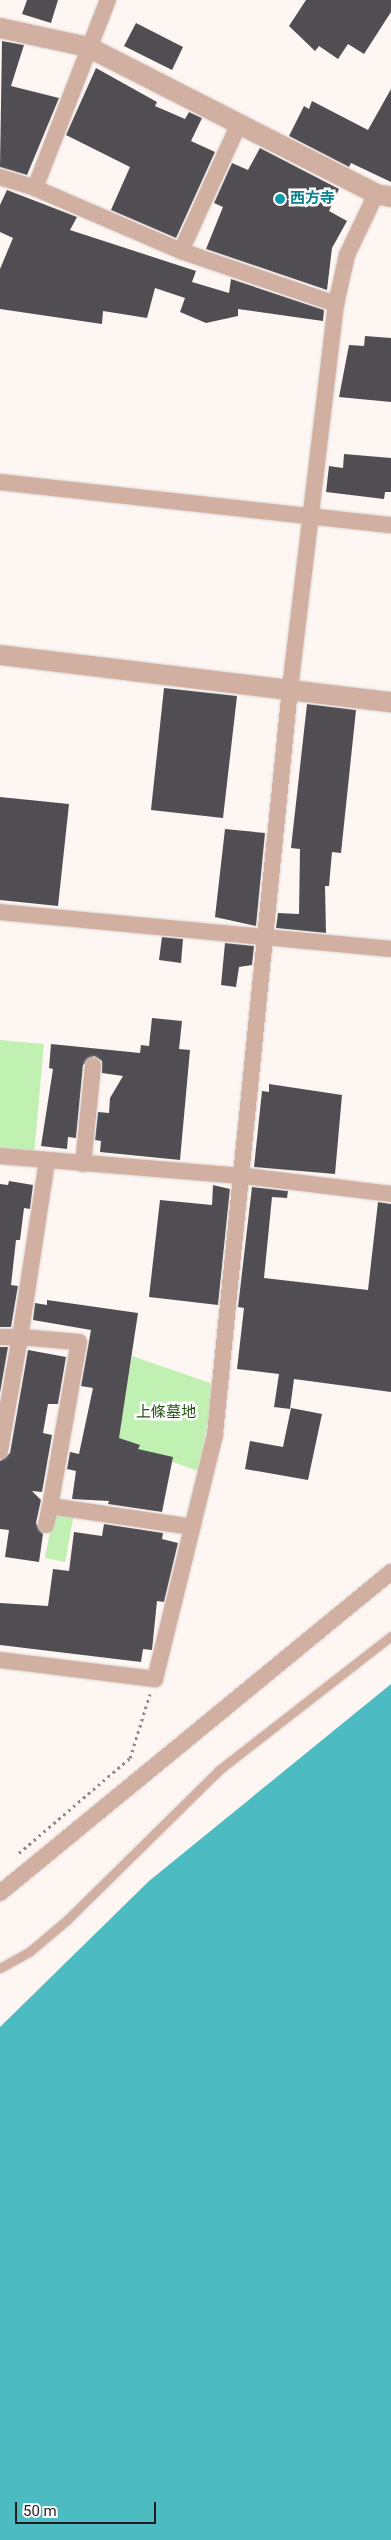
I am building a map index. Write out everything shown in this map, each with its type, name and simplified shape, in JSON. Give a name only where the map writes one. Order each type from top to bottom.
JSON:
[{"type":"street","points":[[35,188],[88,47],[108,0]]},
{"type":"street","points":[[0,28],[88,47],[383,195],[346,255],[336,304],[290,689],[264,935],[245,1176],[215,1434],[155,1679],[0,1660]]},
{"type":"street","points":[[181,251],[239,124]]},
{"type":"street","points":[[0,176],[35,188],[181,251],[336,304]]},
{"type":"street","points":[[0,482],[391,525]]},
{"type":"street","points":[[0,655],[391,702]]},
{"type":"street","points":[[0,912],[264,935],[391,949]]},
{"type":"street","points":[[83,1164],[93,1066]]},
{"type":"street","points":[[0,1156],[245,1176],[391,1194]]},
{"type":"street","points":[[0,1450],[20,1337],[47,1161]]},
{"type":"street","points":[[0,1337],[79,1342],[46,1525]]},
{"type":"street","points":[[50,1506],[192,1527]]},
{"type":"street","points":[[0,1893],[391,1572]]},
{"type":"lane","points":[[0,1968],[30,1952],[67,1920],[219,1770],[391,1636]]},
{"type":"path","points":[[17,1855],[130,1758],[155,1679]]},
{"type":"green space","points":[[0,1040],[44,1044],[34,1155],[0,1151]]},
{"type":"green space","name":"上條墓地","points":[[132,1356],[216,1385],[198,1471],[117,1442]]},
{"type":"green space","points":[[54,1510],[74,1514],[65,1562],[45,1558]]},
{"type":"water","points":[[391,1684],[391,2540],[0,2540],[0,2027],[149,1881]]},
{"type":"building","points":[[27,0],[58,0],[51,23],[22,14]]},
{"type":"building","points":[[306,0],[391,0],[391,12],[364,54],[348,44],[338,59],[319,46],[315,51],[289,26]]},
{"type":"building","points":[[136,23],[183,47],[172,70],[124,46]]},
{"type":"building","points":[[2,41],[24,45],[11,86],[59,98],[27,175],[0,167]]},
{"type":"building","points":[[96,68],[157,102],[155,106],[185,119],[189,112],[202,118],[191,141],[215,152],[176,238],[111,210],[130,167],[66,135]]},
{"type":"building","points":[[391,89],[391,182],[351,163],[349,167],[289,136],[304,106],[309,109],[312,101],[368,130]]},
{"type":"building","points":[[260,148],[339,189],[329,211],[347,221],[332,248],[327,290],[206,249],[223,207],[214,203],[232,163],[248,170]]},
{"type":"building","points":[[7,190],[77,217],[70,230],[196,271],[192,282],[229,293],[231,279],[324,310],[323,321],[238,309],[238,316],[206,323],[180,312],[185,298],[155,288],[147,318],[103,311],[102,324],[0,309],[0,269],[13,238],[0,232],[0,205]]},
{"type":"building","points":[[365,336],[391,338],[391,402],[339,397],[349,345],[364,346]]},
{"type":"building","points":[[344,454],[391,458],[391,492],[385,492],[384,499],[326,492],[329,466],[343,468]]},
{"type":"building","points":[[164,688],[237,696],[223,818],[151,810]]},
{"type":"building","points":[[307,704],[356,710],[341,853],[332,852],[329,886],[325,886],[326,933],[276,928],[278,913],[299,914],[300,849],[291,848]]},
{"type":"building","points":[[0,797],[69,804],[58,906],[0,900]]},
{"type":"building","points":[[225,829],[265,833],[256,926],[215,917]]},
{"type":"building","points":[[162,937],[183,939],[181,963],[159,960]]},
{"type":"building","points":[[225,943],[254,946],[252,965],[239,967],[236,987],[221,985]]},
{"type":"building","points":[[152,1018],[182,1021],[179,1049],[190,1050],[180,1160],[100,1152],[101,1141],[95,1140],[98,1112],[109,1113],[110,1098],[123,1076],[102,1073],[102,1061],[94,1056],[83,1065],[76,1138],[68,1137],[67,1149],[41,1146],[53,1069],[49,1068],[51,1044],[140,1053],[141,1045],[149,1046]]},
{"type":"building","points":[[269,1084],[342,1095],[335,1174],[254,1167],[262,1091],[269,1092]]},
{"type":"building","points":[[9,1181],[33,1185],[30,1209],[24,1208],[20,1240],[16,1240],[11,1285],[18,1286],[11,1327],[0,1327],[0,1184],[8,1185]]},
{"type":"building","points":[[213,1185],[230,1189],[218,1305],[149,1297],[160,1200],[212,1205]]},
{"type":"building","points":[[252,1187],[288,1191],[287,1198],[272,1197],[264,1278],[368,1290],[378,1202],[391,1204],[391,1392],[294,1379],[290,1409],[274,1407],[279,1374],[237,1369],[244,1308],[238,1307]]},
{"type":"building","points":[[47,1300],[138,1313],[119,1438],[140,1445],[138,1449],[173,1457],[162,1512],[108,1504],[109,1501],[72,1499],[76,1471],[67,1469],[70,1452],[79,1454],[93,1388],[81,1386],[91,1330],[33,1320],[35,1303],[47,1305]]},
{"type":"building","points":[[0,1347],[8,1347],[0,1393]]},
{"type":"building","points":[[28,1350],[66,1357],[58,1404],[48,1404],[43,1433],[52,1435],[42,1492],[32,1491],[41,1500],[36,1523],[43,1534],[39,1562],[5,1557],[9,1530],[0,1529],[0,1461],[10,1453]]},
{"type":"building","points":[[291,1408],[322,1414],[308,1480],[245,1469],[250,1441],[283,1447]]},
{"type":"building","points":[[104,1524],[163,1533],[162,1539],[178,1543],[164,1602],[157,1601],[152,1650],[143,1649],[141,1662],[0,1645],[0,1603],[48,1606],[53,1569],[69,1571],[74,1532],[102,1536]]},
{"type":"place","name":"西方寺","points":[[280,199]]}]
